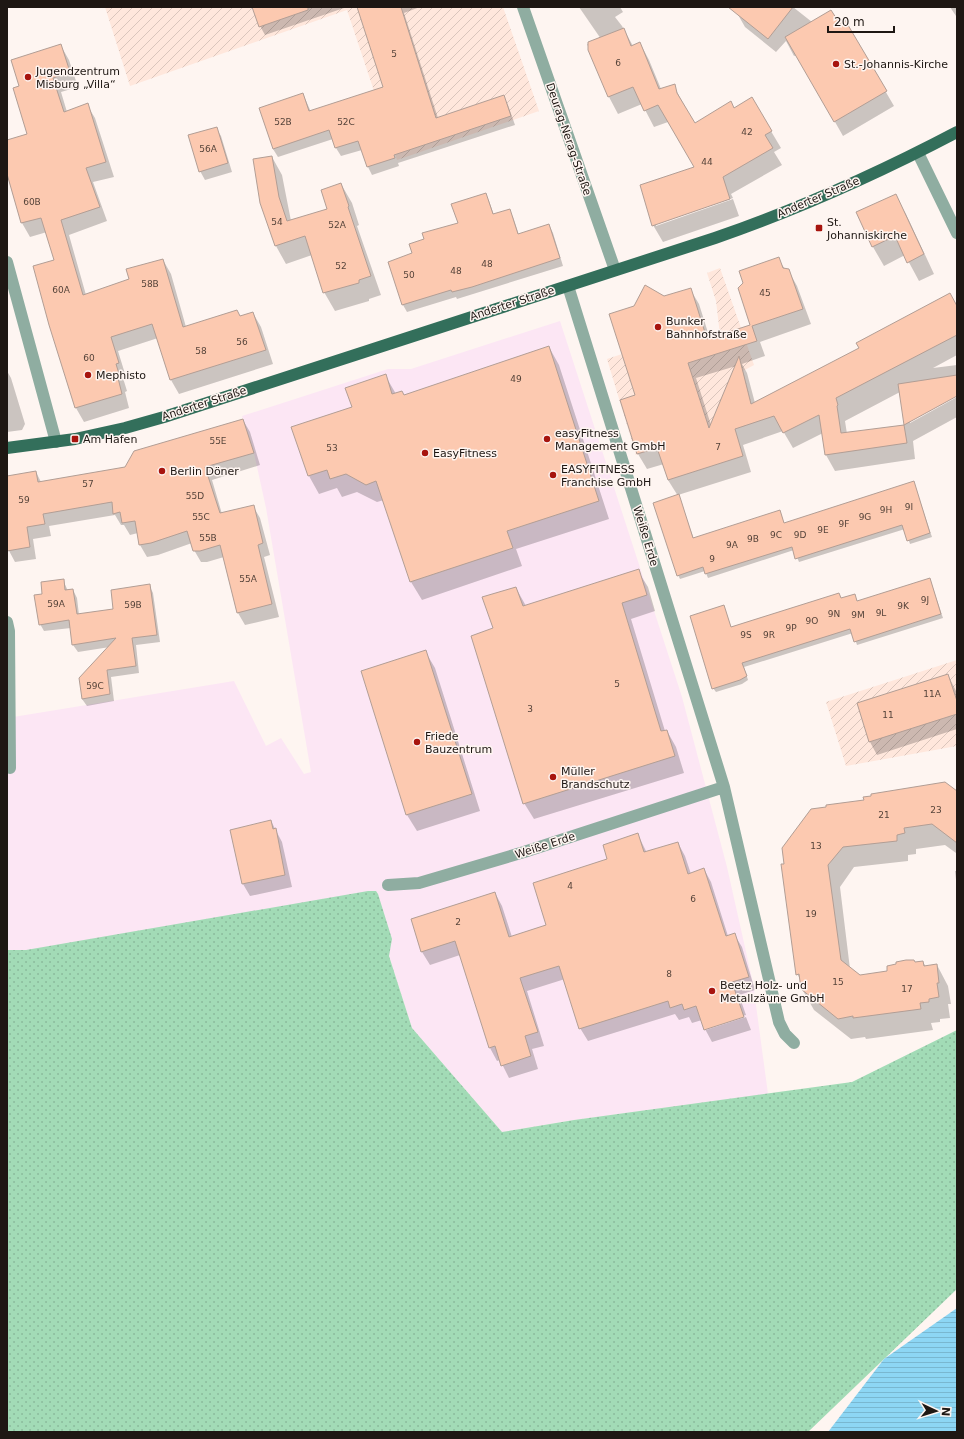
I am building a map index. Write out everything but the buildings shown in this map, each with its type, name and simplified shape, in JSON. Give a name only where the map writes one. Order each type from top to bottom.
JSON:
[{"type":"main road","name":"Anderter Straße","points":[[7,448],[56,442],[125,428],[568,286],[761,222],[836,191],[918,153],[957,132]]},
{"type":"street","name":"Deurag-Nerag-Straße","points":[[523,7],[615,270]]},
{"type":"street","points":[[918,153],[957,233]]},
{"type":"street","points":[[7,262],[56,442]]},
{"type":"street","name":"Weiße Erde","points":[[568,286],[724,788],[779,1022],[785,1034],[794,1043]]},
{"type":"street","points":[[7,622],[9,632],[10,768]]},
{"type":"street","name":"Weiße Erde","points":[[388,885],[427,881],[524,852],[724,788]]},
{"type":"shaded area","points":[[105,7],[503,7],[539,111],[397,160],[347,10],[130,86]]},
{"type":"shaded area","points":[[720,268],[754,365],[743,371],[756,422],[735,429],[733,424],[636,455],[607,359],[622,354],[626,366],[720,335],[716,301],[707,273]]},
{"type":"shaded area","points":[[560,321],[682,697],[727,867],[753,983],[768,1094],[574,1120],[502,1132],[412,1028],[389,956],[7,950],[7,718],[234,681],[266,746],[281,738],[304,774],[311,772],[266,508],[254,453],[242,416],[388,369],[411,369]]},
{"type":"shaded area","points":[[957,660],[957,746],[846,766],[826,702]]},
{"type":"green space","points":[[368,891],[376,891],[378,894],[392,939],[389,956],[412,1028],[502,1132],[574,1120],[852,1082],[957,1030],[957,1289],[808,1432],[7,1432],[7,950],[26,950]]},
{"type":"water","points":[[957,1308],[957,1432],[828,1432],[884,1359]]},
{"type":"place","name":"St.-Johannis-Kirche","points":[[836,64]]},
{"type":"place","name":"Jugendzentrum Misburg „Villa“","points":[[28,77]]},
{"type":"place","name":"St. Johanniskirche","points":[[819,228]]},
{"type":"place","name":"Bunker Bahnhofstraße","points":[[658,327]]},
{"type":"place","name":"Mephisto","points":[[88,375]]},
{"type":"place","name":"Am Hafen","points":[[75,439]]},
{"type":"place","name":"easyFitness Management GmbH","points":[[547,439]]},
{"type":"place","name":"EasyFitness","points":[[425,453]]},
{"type":"place","name":"Berlin Döner","points":[[162,471]]},
{"type":"place","name":"EASYFITNESS Franchise GmbH","points":[[553,475]]},
{"type":"place","name":"Friede Bauzentrum","points":[[417,742]]},
{"type":"place","name":"Müller Brandschutz","points":[[553,777]]},
{"type":"place","name":"Beetz Holz- und Metallzäune GmbH","points":[[712,991]]}]
